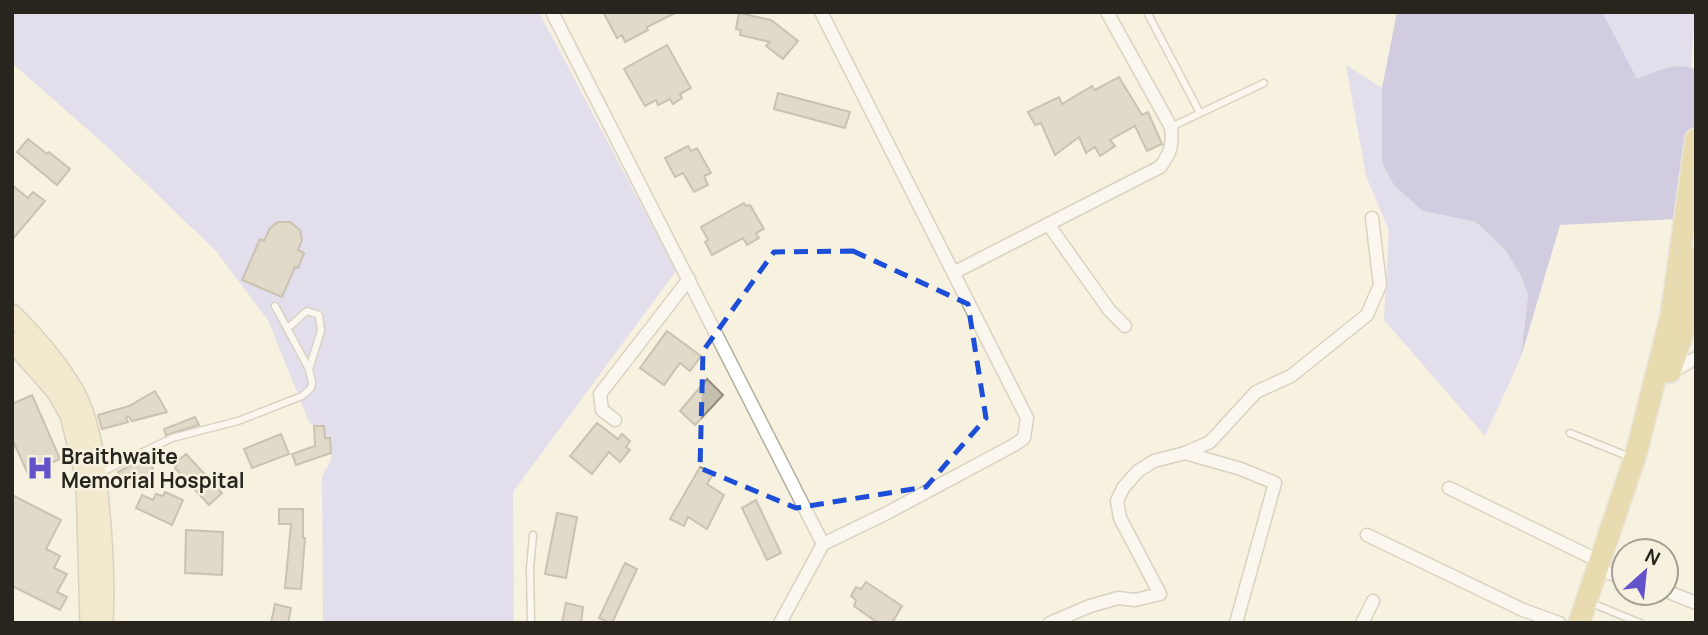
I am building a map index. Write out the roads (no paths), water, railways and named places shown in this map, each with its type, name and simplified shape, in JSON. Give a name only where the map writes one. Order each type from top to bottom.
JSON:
[{"type":"main road","points":[[1636,457],[1661,402],[1683,332],[1696,139]]},
{"type":"main road","points":[[1578,623],[1636,457],[1684,289],[1696,258]]},
{"type":"street","points":[[552,12],[823,544]]},
{"type":"street","points":[[780,623],[823,544],[1014,445],[1024,438],[1027,418],[821,12]]},
{"type":"street","points":[[955,272],[1160,167],[1173,145],[1171,127],[1107,12]]},
{"type":"street","points":[[1050,623],[1090,606],[1118,598],[1135,600],[1160,594],[1120,518],[1118,501],[1123,488],[1138,471],[1154,461],[1185,453],[1210,442],[1256,392],[1292,376],[1367,315],[1380,285],[1372,218]]},
{"type":"street","points":[[1048,224],[1111,311],[1125,326]]},
{"type":"street","points":[[615,419],[602,410],[600,394],[689,279]]},
{"type":"street","points":[[12,314],[53,359],[77,397],[88,424],[97,475],[104,565],[103,623]]},
{"type":"street","points":[[12,341],[57,392],[70,415],[86,480],[90,623]]},
{"type":"street","points":[[1670,373],[1696,358]]},
{"type":"street","points":[[1185,453],[1241,469],[1275,483],[1236,623]]},
{"type":"street","points":[[1449,488],[1610,571]]},
{"type":"street","points":[[1367,535],[1522,610],[1559,623]]},
{"type":"street","points":[[1362,623],[1373,601]]},
{"type":"lane","points":[[1148,14],[1200,113]]},
{"type":"lane","points":[[1171,127],[1264,83]]},
{"type":"lane","points":[[97,475],[172,438],[238,421],[302,396],[311,388],[309,369],[275,306]]},
{"type":"lane","points":[[288,328],[307,312],[319,315],[321,331],[309,369]]},
{"type":"lane","points":[[1570,433],[1636,457]]},
{"type":"lane","points":[[531,623],[530,568],[533,535]]},
{"type":"lane","points":[[1587,601],[1640,623]]},
{"type":"place","name":"Braithwaite Memorial Hospital","points":[[40,468]]}]
